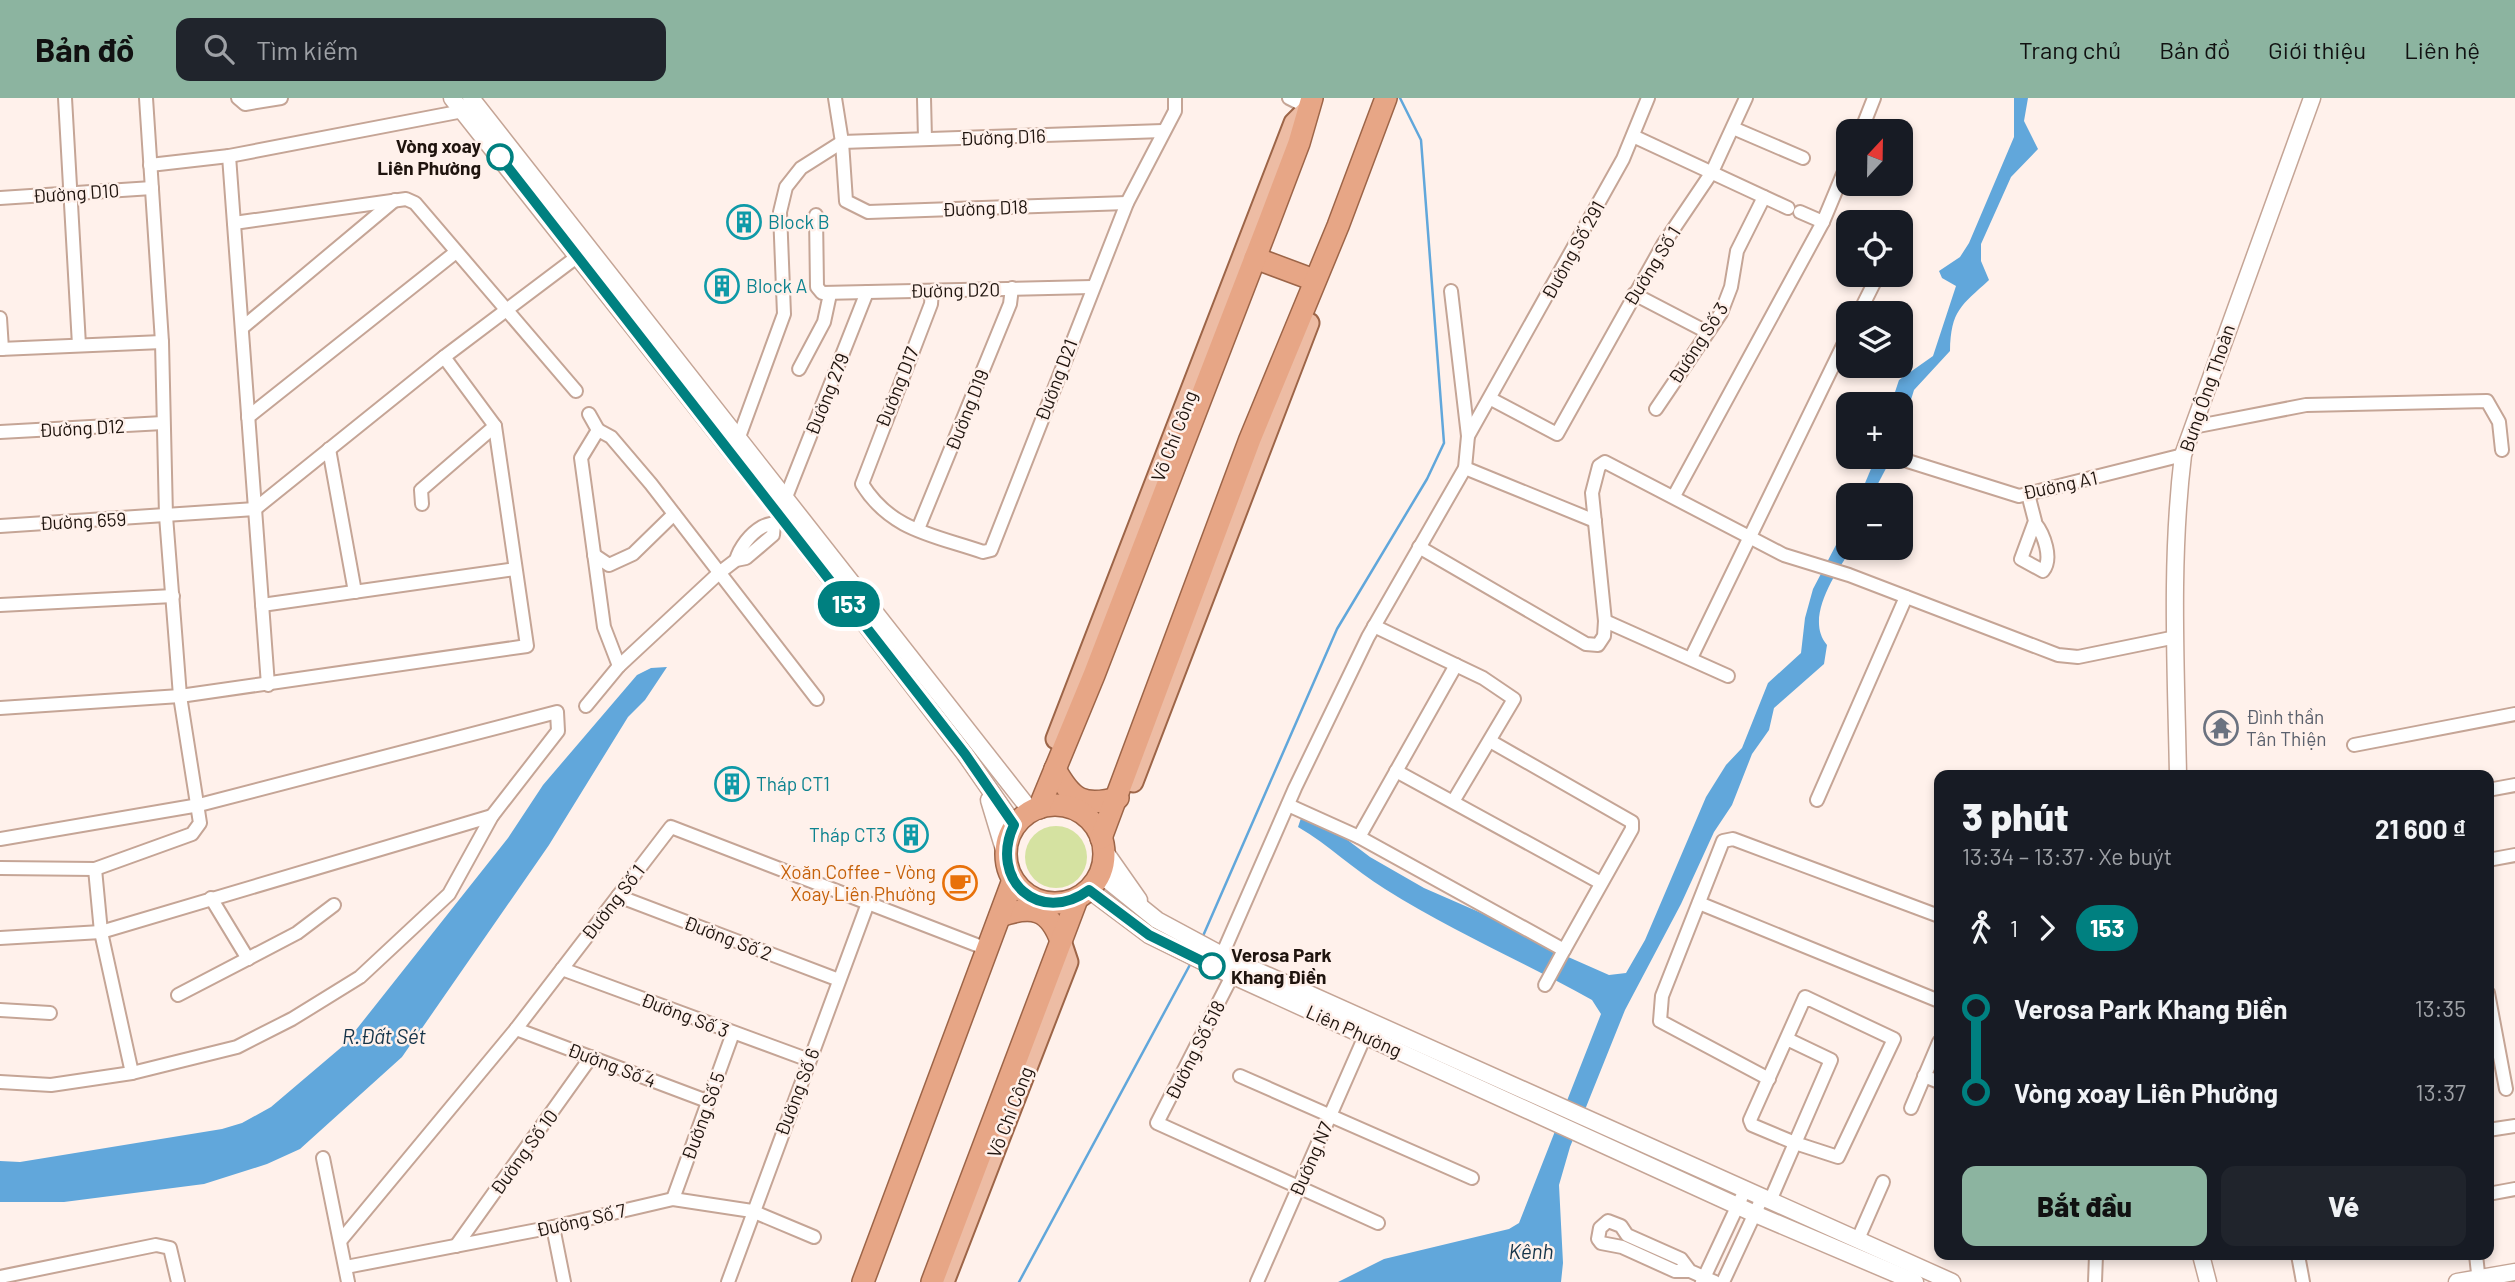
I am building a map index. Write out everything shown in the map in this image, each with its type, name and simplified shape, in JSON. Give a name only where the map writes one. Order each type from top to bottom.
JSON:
[{"type":"highway","points":[[1011,885],[1040,909],[1084,894],[1250,439],[1338,226],[1385,99]]},
{"type":"highway","name":"Võ Chí Công","points":[[1032,810],[1055,769],[1255,258],[1299,143],[1310,103]]},
{"type":"highway","points":[[1255,258],[1314,280]]},
{"type":"highway","points":[[1055,769],[1066,789],[1081,800],[1097,803],[1118,798]]},
{"type":"highway","points":[[863,1282],[922,1112],[1011,885],[1005,853],[1032,810],[1054,805],[1083,814],[1104,838]]},
{"type":"highway","name":"Võ Chí Công","points":[[932,1282],[1061,941],[1084,894]]},
{"type":"highway","points":[[1000,916],[1018,909],[1039,912],[1049,918],[1061,941]]},
{"type":"main road","name":"Võ Chí Công","points":[[1055,769],[1052,750],[1294,123],[1310,103]]},
{"type":"main road","points":[[1118,798],[1132,785],[1339,243],[1338,226]]},
{"type":"main road","name":"Võ Chí Công","points":[[944,1282],[1068,962],[1061,941]]},
{"type":"main road","points":[[853,1282],[922,1112]]},
{"type":"street","points":[[65,98],[79,345]]},
{"type":"street","points":[[0,867],[95,869],[192,834],[200,823],[180,696],[166,516],[162,342],[146,98]]},
{"type":"street","points":[[238,98],[245,104],[281,98]]},
{"type":"street","points":[[452,98],[467,104],[739,437],[784,511],[965,754],[995,816],[1005,853]]},
{"type":"street","points":[[739,437],[784,314],[780,212],[786,187],[801,168],[842,142],[835,98]]},
{"type":"street","points":[[924,98],[925,139]]},
{"type":"street","name":"Đường D21","points":[[918,530],[983,552],[991,550],[1092,287],[1127,203],[1175,111],[1175,98]]},
{"type":"street","points":[[1289,98],[1310,103]]},
{"type":"street","name":"Đường Số 291","points":[[1468,436],[1491,399],[1633,136],[1648,98]]},
{"type":"street","name":"Đường Số 1","points":[[1491,399],[1557,434],[1634,294],[1712,172],[1746,98]]},
{"type":"street","points":[[1866,119],[1874,98]]},
{"type":"street","name":"Bưng Ông Thoàn","points":[[2178,770],[2176,516],[2183,455],[2312,98]]},
{"type":"street","points":[[150,165],[229,156],[467,104]]},
{"type":"street","points":[[467,104],[578,256],[784,511],[1032,810]]},
{"type":"street","points":[[1733,128],[1802,158]]},
{"type":"street","name":"Đường D16","points":[[842,142],[1163,131]]},
{"type":"street","points":[[1633,136],[1823,222]]},
{"type":"street","name":"Đường D18","points":[[842,142],[846,201],[868,212],[1127,203]]},
{"type":"street","points":[[229,156],[268,685]]},
{"type":"street","name":"Đường D10","points":[[0,198],[152,188]]},
{"type":"street","points":[[1674,496],[1823,222],[1836,191]]},
{"type":"street","name":"Đường Số 3","points":[[1656,409],[1727,300],[1737,251],[1764,197]]},
{"type":"street","points":[[234,223],[395,200],[406,199],[415,203],[576,391]]},
{"type":"street","points":[[242,328],[395,200]]},
{"type":"street","points":[[799,369],[824,322],[824,292],[816,215]]},
{"type":"street","points":[[248,417],[456,252]]},
{"type":"street","points":[[255,509],[444,357],[578,256]]},
{"type":"street","name":"Đường D20","points":[[824,292],[1092,287]]},
{"type":"street","name":"Đường D19","points":[[918,530],[1010,304],[1012,289]]},
{"type":"street","points":[[1219,962],[1288,804],[1374,626],[1465,468],[1468,436],[1451,290]]},
{"type":"street","name":"Đường D17","points":[[918,530],[898,523],[884,513],[862,484],[930,304],[932,291]]},
{"type":"street","name":"Đường 279","points":[[719,573],[736,560],[746,558],[773,535],[867,292]]},
{"type":"street","points":[[1634,294],[1707,331]]},
{"type":"street","points":[[0,318],[1,349],[162,342]]},
{"type":"street","points":[[0,708],[180,696],[527,646],[495,426],[444,357]]},
{"type":"street","points":[[1691,658],[1836,360]]},
{"type":"street","points":[[2193,427],[2305,405],[2487,401],[2499,422],[2502,450]]},
{"type":"street","points":[[589,414],[598,430],[611,437],[674,514],[817,699]]},
{"type":"street","name":"Đường D12","points":[[0,432],[163,423]]},
{"type":"street","points":[[422,504],[421,490],[495,426]]},
{"type":"street","points":[[598,430],[581,458],[604,627],[620,666]]},
{"type":"street","points":[[329,449],[355,592]]},
{"type":"street","name":"Đường A1","points":[[1913,462],[2019,496],[2183,455]]},
{"type":"street","points":[[1419,547],[1592,646],[1602,641],[1605,621],[1592,493],[1599,466],[1605,462],[1784,555],[1849,575],[2058,655],[2086,656],[2175,637]]},
{"type":"street","points":[[1465,468],[1595,521]]},
{"type":"street","points":[[2028,494],[2035,523]]},
{"type":"street","name":"Đường 659","points":[[0,526],[255,509]]},
{"type":"street","points":[[594,555],[609,565],[633,554],[674,514]]},
{"type":"street","points":[[262,605],[515,569]]},
{"type":"street","points":[[586,706],[620,666],[719,573]]},
{"type":"street","points":[[0,605],[173,596]]},
{"type":"street","points":[[1817,800],[1906,597]]},
{"type":"street","points":[[1605,621],[1728,676]]},
{"type":"street","points":[[1374,626],[1483,678],[1514,699],[1454,800]]},
{"type":"street","points":[[1359,836],[1456,665]]},
{"type":"street","points":[[0,839],[199,805],[556,712],[558,731],[492,816],[449,894],[360,977],[292,1019],[237,1047],[132,1073],[51,1085],[0,1082]]},
{"type":"street","points":[[2354,745],[2515,714]]},
{"type":"street","points":[[1490,741],[1632,822],[1632,829],[1547,980]]},
{"type":"street","points":[[965,754],[1032,810]]},
{"type":"street","points":[[1396,771],[1454,800],[1601,883]]},
{"type":"street","points":[[2494,789],[2515,785]]},
{"type":"street","points":[[1288,804],[1359,836],[1563,952]]},
{"type":"street","points":[[0,938],[101,932],[492,816]]},
{"type":"street","name":"Đường Số 1","points":[[341,1241],[516,1028],[671,827],[987,950]]},
{"type":"street","points":[[1104,838],[1137,898],[1157,920]]},
{"type":"street","points":[[1769,1079],[1660,1021],[1662,996],[1723,841],[1734,839],[1934,914]]},
{"type":"street","points":[[2494,859],[2515,855]]},
{"type":"street","points":[[95,869],[101,932],[132,1073]]},
{"type":"street","name":"Liên Phường","points":[[1084,894],[1157,920],[1185,945]]},
{"type":"street","name":"Liên Phường","points":[[1084,894],[1149,935],[1185,945],[1555,1113]]},
{"type":"street","name":"Đường Số 2","points":[[618,896],[839,980]]},
{"type":"street","points":[[211,898],[248,958]]},
{"type":"street","name":"Đường Số 6","points":[[724,1281],[867,903]]},
{"type":"street","points":[[1699,904],[1934,999]]},
{"type":"street","points":[[178,995],[297,933],[334,905]]},
{"type":"street","name":"Liên Phường","points":[[1219,962],[1232,976],[1365,1036],[1555,1113]]},
{"type":"street","name":"Đường Số 3","points":[[562,968],[809,1060]]},
{"type":"street","name":"Đường Số 518","points":[[1232,976],[1157,1123],[1298,1189]]},
{"type":"street","points":[[1805,997],[1894,1039],[1840,1156],[1795,1143],[1750,1122],[1769,1079],[1805,997]]},
{"type":"street","points":[[0,1010],[50,1013]]},
{"type":"street","points":[[2494,1025],[2506,1089]]},
{"type":"street","name":"Đường Số 4","points":[[516,1028],[707,1101]]},
{"type":"street","name":"Đường Số 5","points":[[673,1199],[733,1033]]},
{"type":"street","name":"Đường N7","points":[[1257,1282],[1365,1036]]},
{"type":"street","points":[[1723,1282],[1755,1214],[1766,1199],[1795,1143],[1831,1060],[1787,1039]]},
{"type":"street","points":[[1911,1108],[1934,1053]]},
{"type":"street","name":"Đường Số 10","points":[[456,1246],[591,1057]]},
{"type":"street","points":[[1240,1076],[1472,1178]]},
{"type":"street","points":[[1924,1076],[1934,1080]]},
{"type":"street","points":[[1555,1113],[1745,1190],[1952,1282]]},
{"type":"street","points":[[2494,1129],[2515,1126]]},
{"type":"street","points":[[1597,1132],[1738,1206],[1915,1282]]},
{"type":"street","points":[[323,1158],[348,1282]]},
{"type":"street","points":[[1858,1239],[1883,1182]]},
{"type":"street","points":[[1298,1189],[1378,1223]]},
{"type":"street","points":[[2494,1193],[2515,1189]]},
{"type":"street","points":[[1690,1271],[1675,1271],[1622,1247],[1601,1243],[1598,1239],[1600,1228],[1608,1221],[1614,1222],[1627,1235],[1681,1259],[1690,1271],[1707,1281],[1745,1190]]},
{"type":"street","name":"Đường Số 7","points":[[346,1268],[553,1227],[673,1199],[752,1211],[814,1237]]},
{"type":"street","points":[[553,1227],[564,1282]]},
{"type":"street","points":[[0,1277],[156,1245],[170,1248],[178,1282]]},
{"type":"street","points":[[2095,1260],[2095,1282]]},
{"type":"street","points":[[2202,1260],[2208,1282]]},
{"type":"street","points":[[2299,1260],[2303,1282]]},
{"type":"street","points":[[2477,1260],[2479,1280]]},
{"type":"street","points":[[2457,1282],[2515,1272]]},
{"type":"green space","points":[[1056,826],[1078,835],[1087,857],[1078,879],[1056,888],[1034,879],[1025,857],[1034,835]]},
{"type":"water","points":[[2014,98],[2028,98],[2024,121],[2038,149],[2011,177],[1981,244],[1981,261],[1989,280],[1971,296],[1955,317],[1950,351],[1913,393],[1895,392],[1899,380],[1913,378],[1913,370],[1933,356],[1956,286],[1942,278],[1939,271],[1960,257],[1969,243],[2014,137]]},
{"type":"water","points":[[1871,469],[1886,469],[1878,483],[1865,483]]},
{"type":"water","name":"Kênh","points":[[1836,545],[1836,560],[1845,560],[1831,583],[1821,609],[1821,634],[1827,645],[1824,664],[1774,708],[1769,730],[1752,754],[1732,805],[1714,832],[1681,904],[1625,1010],[1570,1147],[1559,1185],[1563,1263],[1561,1282],[1338,1282],[1384,1259],[1509,1229],[1519,1223],[1601,1014],[1592,1000],[1436,919],[1374,882],[1298,827],[1302,815],[1329,826],[1370,857],[1424,888],[1495,919],[1541,945],[1609,975],[1626,973],[1645,940],[1706,797],[1726,765],[1742,748],[1768,683],[1801,653],[1805,618],[1813,589]]},
{"type":"water","name":"R.Đất Sét","points":[[667,667],[645,700],[628,717],[549,845],[402,1057],[300,1149],[267,1164],[204,1184],[64,1202],[0,1202],[0,1161],[20,1162],[222,1129],[242,1123],[271,1107],[344,1045],[508,838],[543,785],[637,675],[651,668]]},
{"type":"waterway","points":[[1203,936],[1337,629],[1427,479],[1444,443],[1421,140],[1400,98]]},
{"type":"waterway","points":[[1019,1282],[1192,961]]},
{"type":"bus line","name":"153","points":[[500,157],[965,754],[1014,825],[1005,853],[1007,867],[1021,890],[1046,903],[1063,904],[1077,899],[1089,890],[1149,935],[1212,966]]},
{"type":"place","name":"Vòng xoay Liên Phường","points":[[500,157]]},
{"type":"place","name":"Block B","points":[[744,222]]},
{"type":"place","name":"Block A","points":[[722,286]]},
{"type":"place","name":"Đình thần Tân Thiện","points":[[2221,728]]},
{"type":"place","name":"Tháp CT1","points":[[732,784]]},
{"type":"place","name":"Tháp CT3","points":[[911,835]]},
{"type":"place","name":"Xoăn Coffee - Vòng Xoay Liên Phường","points":[[960,883]]},
{"type":"place","name":"Verosa Park Khang Điền","points":[[1212,966]]}]
